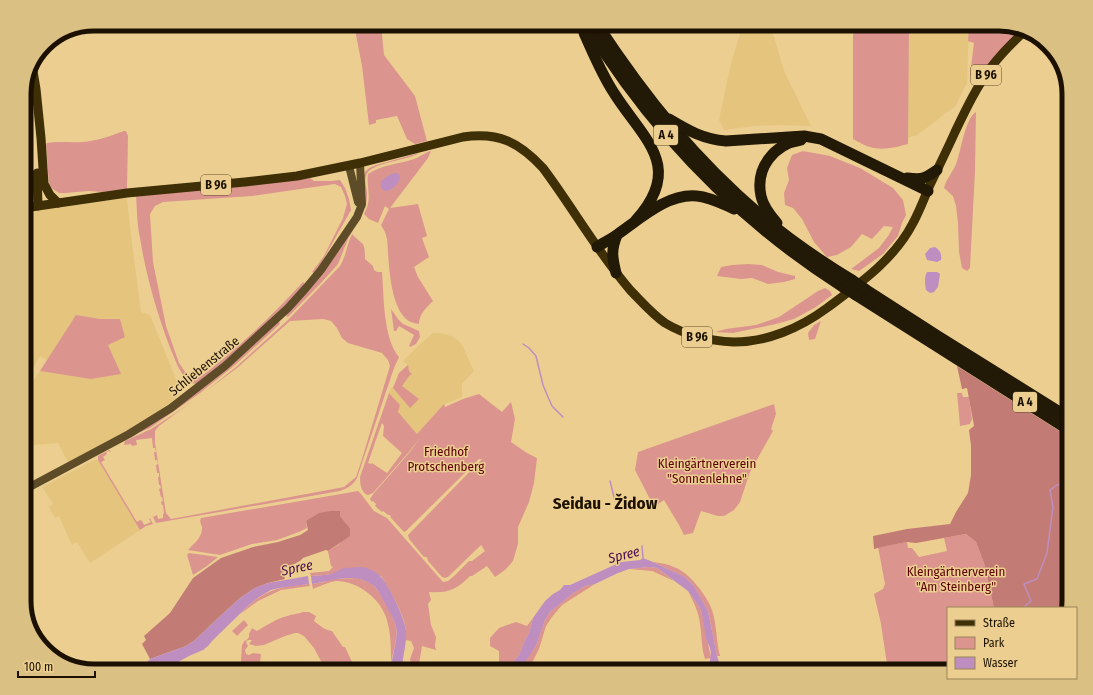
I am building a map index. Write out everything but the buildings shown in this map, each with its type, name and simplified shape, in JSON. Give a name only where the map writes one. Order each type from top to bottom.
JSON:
[{"type":"highway","points":[[583,31],[614,93],[649,142],[655,154],[658,168],[656,193],[636,220]]},
{"type":"highway","name":"A 4","points":[[590,31],[617,73],[652,118],[700,172],[744,214],[790,251],[823,274],[848,284]]},
{"type":"highway","name":"A 4","points":[[602,31],[641,88],[692,150],[764,218],[819,259],[848,284],[938,336],[1062,414]]},
{"type":"highway","points":[[662,115],[692,132],[714,140],[726,141],[804,136],[820,139],[928,191]]},
{"type":"highway","points":[[790,238],[770,214],[761,196],[760,185],[762,172],[768,159],[782,146],[803,140],[836,147]]},
{"type":"highway","points":[[900,178],[920,179],[929,176],[937,170]]},
{"type":"highway","points":[[597,247],[617,235],[636,220],[667,201],[678,197],[706,197],[744,214]]},
{"type":"highway","points":[[616,273],[612,250],[617,235]]},
{"type":"highway","name":"A 4","points":[[861,292],[940,348],[1062,426]]},
{"type":"main road","name":"B 96","points":[[31,207],[132,193],[296,176],[349,166],[463,137],[480,135],[500,138],[514,143],[528,153],[546,173],[616,273],[647,309],[676,329],[700,338],[726,342],[755,341],[784,333],[806,322],[823,311],[876,270],[892,254],[904,239],[914,222],[937,170],[966,110],[981,83],[993,65],[1021,35]]},
{"type":"main road","points":[[34,76],[41,138],[44,184],[42,205]]},
{"type":"main road","points":[[38,114],[36,138],[42,205]]},
{"type":"main road","name":"Schliebenstraße","points":[[31,486],[129,434],[189,395],[225,366],[284,312],[321,270],[357,217],[362,204],[360,163]]},
{"type":"main road","points":[[349,166],[358,200],[359,212]]},
{"type":"main road","points":[[44,184],[50,195],[58,203]]},
{"type":"shaded area","points":[[741,31],[773,31],[785,73],[811,126],[754,126],[724,130],[719,120],[730,67]]},
{"type":"shaded area","points":[[909,31],[969,31],[967,83],[955,107],[917,135],[907,138]]},
{"type":"shaded area","points":[[127,198],[141,312],[150,315],[178,384],[179,394],[173,401],[129,430],[68,462],[58,443],[31,445],[31,384],[47,360],[40,356],[31,372],[31,211]]},
{"type":"shaded area","points":[[433,333],[451,336],[459,341],[474,371],[462,384],[462,397],[444,404],[417,434],[398,412],[400,405],[389,393],[391,388],[394,386],[399,373],[408,365],[403,361]]},
{"type":"shaded area","points":[[957,366],[1062,433],[1061,607],[994,607],[984,563],[976,542],[966,534],[916,543],[907,542],[874,549],[873,536],[907,529],[950,524],[968,493],[971,475],[971,446],[969,430],[974,426],[967,388],[962,389]]},
{"type":"shaded area","points":[[94,460],[98,460],[140,530],[90,563],[77,542],[72,545],[59,516],[55,518],[49,507],[53,504],[42,487]]},
{"type":"shaded area","points":[[340,511],[340,516],[350,528],[350,536],[328,551],[326,550],[303,558],[283,570],[285,579],[255,588],[240,598],[195,640],[186,646],[150,659],[142,644],[146,640],[144,636],[170,613],[193,578],[221,558],[253,547],[278,542],[300,535],[308,530],[306,521],[319,513]]},
{"type":"green space","points":[[355,31],[382,31],[384,55],[415,96],[427,141],[415,144],[407,139],[397,116],[376,120],[376,123],[369,125],[362,66]]},
{"type":"green space","points":[[853,31],[909,31],[908,144],[879,149],[864,145],[853,139]]},
{"type":"green space","points":[[969,31],[999,31],[1018,34],[978,80],[970,75],[974,43],[968,41]]},
{"type":"green space","points":[[976,112],[975,171],[970,268],[967,271],[962,268],[959,252],[956,206],[953,196],[944,188],[958,159],[966,128],[972,115]]},
{"type":"green space","points":[[126,131],[128,136],[127,189],[102,192],[89,191],[59,193],[49,185],[47,143],[88,141]]},
{"type":"green space","points":[[431,151],[428,158],[390,208],[418,204],[427,236],[422,238],[429,257],[414,267],[418,277],[433,301],[425,309],[419,320],[419,324],[405,318],[396,302],[393,291],[389,269],[387,239],[381,225],[389,209],[385,206],[378,223],[369,219],[364,214],[369,198],[368,174],[384,167],[414,159]]},
{"type":"green space","points":[[803,151],[830,156],[860,168],[893,188],[903,200],[906,215],[898,236],[883,254],[859,271],[851,269],[879,248],[893,227],[884,226],[872,239],[862,234],[851,247],[837,255],[827,257],[814,242],[802,219],[793,208],[785,205],[784,193],[789,180],[787,168],[792,155]]},
{"type":"green space","points":[[419,153],[414,156],[381,165],[369,171],[365,178],[367,194],[365,210],[366,194],[364,176],[367,170],[376,165]]},
{"type":"green space","points":[[310,178],[314,181],[340,180],[345,188],[351,210],[319,267],[314,273],[312,272],[324,256],[343,218],[347,204],[341,187],[335,184],[252,196],[163,202],[155,206],[150,214],[153,262],[166,326],[179,363],[188,376],[196,379],[210,370],[240,345],[277,310],[303,282],[305,284],[295,296],[243,346],[198,383],[191,383],[186,379],[177,365],[148,279],[139,233],[136,195],[245,186]]},
{"type":"green space","points":[[354,228],[338,264],[288,317],[286,316],[287,314]]},
{"type":"green space","points":[[352,234],[363,244],[365,249],[365,259],[373,266],[374,270],[377,272],[382,272],[387,328],[394,349],[399,357],[357,478],[350,486],[340,491],[156,523],[153,517],[157,515],[158,519],[163,518],[164,513],[161,502],[163,501],[159,489],[161,488],[159,485],[159,473],[157,473],[156,465],[158,464],[157,460],[155,460],[154,452],[156,452],[155,448],[153,448],[152,438],[136,440],[137,445],[132,446],[131,444],[124,445],[125,441],[151,429],[194,400],[159,426],[155,431],[155,443],[166,513],[171,519],[344,487],[356,477],[390,366],[388,360],[382,353],[348,343],[342,338],[337,328],[331,321],[323,319],[290,321],[237,368],[205,392],[236,367],[288,320],[340,266]]},
{"type":"green space","points":[[748,264],[762,265],[778,272],[795,276],[795,279],[768,284],[752,278],[741,279],[717,276],[721,267]]},
{"type":"green space","points":[[825,288],[830,291],[832,295],[816,307],[794,319],[733,333],[715,332],[756,325],[779,317]]},
{"type":"green space","points":[[391,309],[403,324],[419,331],[420,337],[416,344],[410,347],[409,346],[414,335],[399,326],[396,331],[394,331]]},
{"type":"green space","points":[[76,315],[100,319],[120,319],[125,337],[108,345],[121,374],[91,379],[40,371]]},
{"type":"green space","points":[[279,321],[280,324],[235,365],[200,393],[150,428],[138,433],[216,378]]},
{"type":"green space","points":[[821,321],[815,339],[809,340],[808,333],[814,325]]},
{"type":"green space","points":[[408,365],[409,371],[412,374],[402,386],[419,399],[410,408],[393,388],[399,373]]},
{"type":"green space","name":"Friedhof Protschenberg","points":[[389,393],[400,405],[398,412],[417,434],[444,404],[445,407],[479,394],[502,412],[511,402],[515,419],[511,442],[537,458],[534,483],[529,502],[518,527],[518,544],[513,561],[505,570],[495,577],[487,566],[470,576],[452,590],[429,592],[431,600],[428,604],[431,625],[436,637],[436,650],[422,646],[419,664],[411,664],[410,659],[414,648],[411,641],[405,640],[405,625],[400,610],[381,576],[331,574],[311,576],[310,573],[329,571],[333,567],[331,566],[328,551],[339,544],[350,528],[340,516],[306,521],[307,528],[299,532],[277,540],[252,544],[220,555],[188,550],[201,534],[201,518],[358,491],[374,511],[387,518],[443,582],[448,581],[469,561],[472,561],[485,551],[481,545],[448,577],[445,578],[442,577],[428,561],[427,557],[423,556],[409,539],[408,535],[482,459],[479,459],[404,532],[390,515],[383,511],[382,512],[370,499],[421,437],[373,493],[368,495],[366,494],[362,490],[360,477]],"holes":[[[382,423],[384,426],[383,436],[402,453],[387,473],[372,463],[368,463]]]},
{"type":"green space","points":[[957,393],[962,393],[963,397],[969,397],[972,420],[970,424],[960,426]]},
{"type":"green space","name":"Kleingärtnerverein \"Sonnenlehne\"","points":[[774,404],[776,414],[771,429],[773,431],[750,472],[740,502],[734,510],[724,516],[718,516],[701,511],[693,533],[684,535],[664,500],[654,507],[635,470],[638,452]]},
{"type":"green space","points":[[109,450],[111,451],[106,452],[107,454],[103,457],[105,460],[101,462],[137,522],[140,520],[144,525],[151,522],[149,519],[150,518],[153,524],[140,530],[98,460],[98,456]]},
{"type":"green space","name":"Kleingärtnerverein \"Am Steinberg\"","points":[[966,534],[976,542],[984,563],[994,607],[947,607],[947,664],[887,664],[881,624],[874,594],[883,589],[885,584],[878,547],[907,542],[908,548],[912,548],[919,557],[947,551],[944,538]]},
{"type":"green space","points":[[189,553],[218,557],[193,575],[187,555]]},
{"type":"green space","points":[[653,562],[669,565],[680,570],[697,585],[702,592],[710,604],[714,616],[720,656],[717,656],[708,611],[694,586],[681,575]]},
{"type":"green space","points":[[649,567],[657,568],[674,581],[652,571],[629,569]]},
{"type":"green space","points":[[356,578],[369,582],[374,586],[386,603],[393,617],[396,626],[396,635],[391,663],[388,623],[383,610],[373,597],[360,587],[344,582],[336,581],[313,589],[312,584],[331,579]]},
{"type":"green space","points":[[309,584],[310,586],[281,590],[258,601],[240,614],[256,600],[271,591],[279,588]]},
{"type":"green space","points":[[595,584],[562,605],[546,626],[539,649],[532,664],[523,664],[536,646],[545,620],[550,612],[572,594],[585,586]]},
{"type":"green space","points":[[688,591],[701,610],[711,658],[705,659],[701,628],[696,607]]},
{"type":"green space","points":[[309,612],[316,616],[314,621],[325,629],[332,631],[343,647],[345,647],[353,664],[322,664],[314,648],[304,636],[295,633],[264,645],[256,646],[249,644],[252,640],[248,640],[246,642],[248,646],[245,650],[246,654],[261,654],[260,664],[242,664],[242,645],[249,637],[252,628],[257,631],[272,622],[289,615]]},
{"type":"green space","points":[[533,618],[529,633],[519,655],[512,664],[499,664],[499,651],[490,646],[490,638],[499,628],[516,622],[527,626]]},
{"type":"green space","points":[[244,620],[248,625],[237,636],[232,631]]},
{"type":"water","points":[[394,173],[400,175],[397,184],[390,190],[383,190],[381,187],[381,181]]},
{"type":"water","points":[[935,247],[940,252],[941,260],[937,262],[927,260],[925,254],[930,248]]},
{"type":"water","points":[[927,272],[937,272],[940,274],[938,287],[934,292],[930,293],[926,290],[925,286]]},
{"type":"water","points":[[643,558],[681,575],[694,586],[708,611],[720,664],[710,664],[710,649],[707,642],[701,610],[688,591],[657,568],[649,567],[629,569],[595,584],[585,586],[572,594],[550,612],[545,620],[536,646],[524,664],[512,664],[519,655],[529,633],[533,618],[545,601],[560,590],[564,585],[570,585],[621,562],[640,560]]},
{"type":"water","points":[[362,567],[370,569],[379,575],[392,594],[400,611],[406,631],[403,664],[392,664],[397,632],[396,626],[384,601],[375,587],[364,580],[350,578],[342,578],[312,584],[311,576],[331,574],[344,568]]},
{"type":"water","points":[[308,576],[309,584],[271,590],[259,597],[203,650],[175,664],[145,664],[150,659],[186,646],[195,640],[240,598],[255,588],[268,583]]},
{"type":"waterway","points":[[523,344],[536,356],[543,385],[548,397],[552,406],[563,417]]},
{"type":"waterway","points":[[610,481],[615,501]]},
{"type":"waterway","points":[[1025,607],[1031,601],[1024,584],[1037,579],[1047,553],[1053,507],[1050,490],[1057,485],[1062,484]]},
{"type":"waterway","name":"Spree","points":[[642,546],[643,558]]},
{"type":"district","name":"Seidau - Židow","points":[[605,503]]}]
